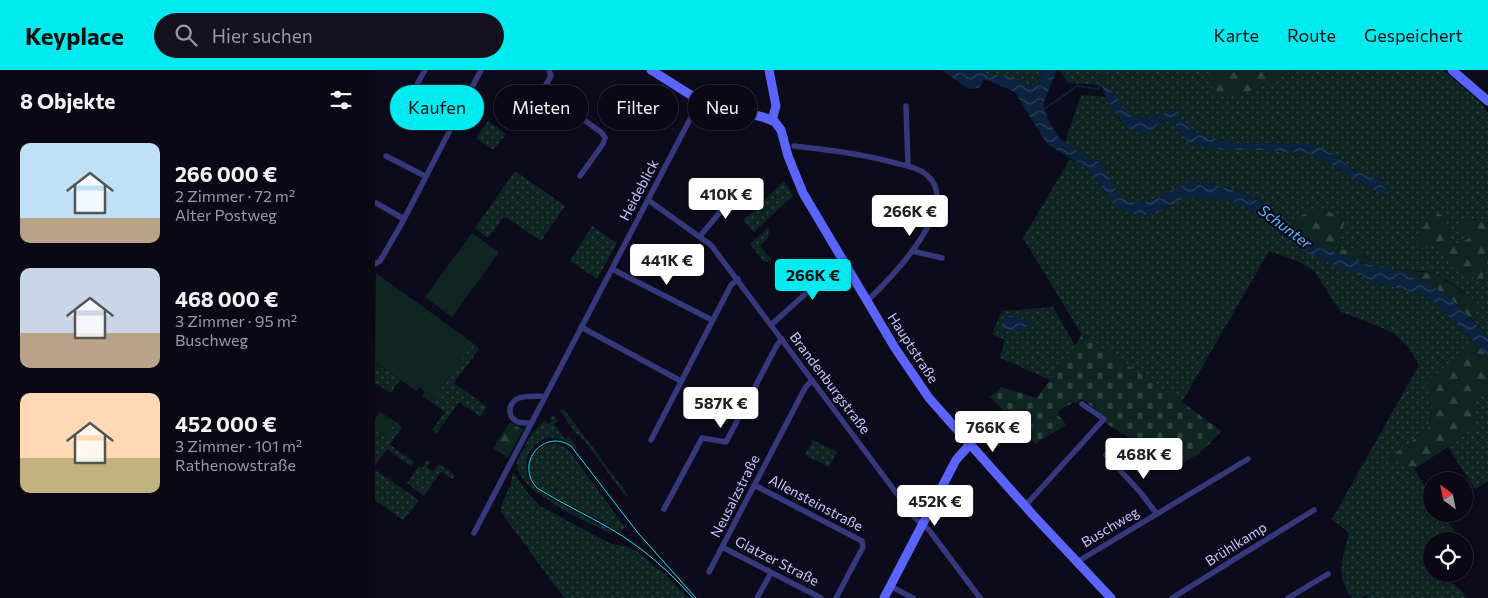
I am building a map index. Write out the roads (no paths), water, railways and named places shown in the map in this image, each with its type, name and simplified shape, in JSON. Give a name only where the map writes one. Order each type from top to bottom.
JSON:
[{"type":"main road","points":[[651,70],[688,95]]},
{"type":"main road","points":[[757,117],[772,120],[776,106],[769,70]]},
{"type":"main road","points":[[1452,70],[1488,101]]},
{"type":"main road","name":"Hauptstraße","points":[[772,120],[781,130],[787,156],[800,187],[915,379],[937,408],[1111,598]]},
{"type":"main road","points":[[884,598],[956,460],[970,444]]},
{"type":"street","points":[[417,85],[425,70]]},
{"type":"street","points":[[473,85],[481,70]]},
{"type":"street","points":[[549,70],[551,76],[544,88],[546,92],[602,133],[605,138],[603,144],[580,176]]},
{"type":"street","points":[[906,106],[908,166]]},
{"type":"street","name":"Heideblick","points":[[474,533],[688,123]]},
{"type":"street","points":[[375,264],[380,261],[404,219],[449,130]]},
{"type":"street","points":[[793,146],[867,155],[908,166],[927,175],[933,182],[937,203],[919,243],[867,301]]},
{"type":"street","points":[[386,156],[425,176]]},
{"type":"street","points":[[700,236],[737,192]]},
{"type":"street","name":"Brandenburgstraße","points":[[648,200],[711,245],[915,518],[929,530],[980,598]]},
{"type":"street","points":[[376,203],[404,219]]},
{"type":"street","points":[[912,251],[942,258]]},
{"type":"street","points":[[771,325],[813,287],[847,268]]},
{"type":"street","points":[[612,269],[712,320]]},
{"type":"street","points":[[651,440],[731,285],[738,280]]},
{"type":"street","points":[[581,327],[681,381]]},
{"type":"street","points":[[664,509],[702,438],[726,442],[777,345],[782,340]]},
{"type":"street","name":"Neusalzstraße","points":[[709,572],[805,388],[813,380]]},
{"type":"street","points":[[531,423],[518,422],[514,419],[510,407],[519,398],[545,396]]},
{"type":"street","points":[[1025,506],[1104,419],[1082,404]]},
{"type":"street","name":"Buschweg","points":[[1112,449],[1106,455],[1141,493],[1156,514]]},
{"type":"street","name":"Buschweg","points":[[1077,562],[1248,459]]},
{"type":"street","name":"Allensteinstraße","points":[[754,485],[861,541],[863,547],[836,598]]},
{"type":"street","name":"Brühlkamp","points":[[1172,598],[1314,510]]},
{"type":"street","name":"Glatzer Straße","points":[[722,547],[821,598]]},
{"type":"street","points":[[757,598],[771,573]]},
{"type":"street","points":[[1288,598],[1328,574]]},
{"type":"street","points":[[890,586],[913,598]]},
{"type":"water","name":"Schunter","points":[[942,70],[985,70],[986,74],[1007,76],[1032,87],[1046,73],[1046,70],[1057,70],[1043,104],[1048,120],[1059,138],[1101,164],[1120,196],[1131,202],[1141,203],[1190,182],[1205,182],[1240,192],[1261,202],[1303,236],[1318,245],[1361,263],[1395,270],[1434,287],[1452,300],[1488,337],[1488,356],[1436,303],[1421,294],[1374,282],[1308,253],[1285,238],[1264,219],[1246,207],[1226,199],[1186,197],[1159,212],[1143,215],[1129,213],[1116,207],[1096,179],[1083,166],[1047,144],[1015,92],[984,80],[979,88],[968,89]]},
{"type":"water","points":[[1101,85],[1116,94],[1123,110],[1135,118],[1155,116],[1174,110],[1193,132],[1231,143],[1310,144],[1329,151],[1353,170],[1383,181],[1387,197],[1313,154],[1261,150],[1225,150],[1195,146],[1182,136],[1173,120],[1160,121],[1156,126],[1155,132],[1140,133],[1134,131],[1127,127],[1116,114]]},
{"type":"water","points":[[1005,316],[1018,316],[1023,320],[1031,320],[1032,325],[1022,328],[1025,332],[1002,330],[1002,324],[1006,320],[1003,319]]},
{"type":"waterway","points":[[1043,110],[1077,86],[1099,89],[1101,79],[1107,70]]},
{"type":"tram line","points":[[693,598],[665,569],[634,544],[537,488],[531,478],[529,468],[535,451],[551,441],[571,446],[638,533],[696,598]]}]
